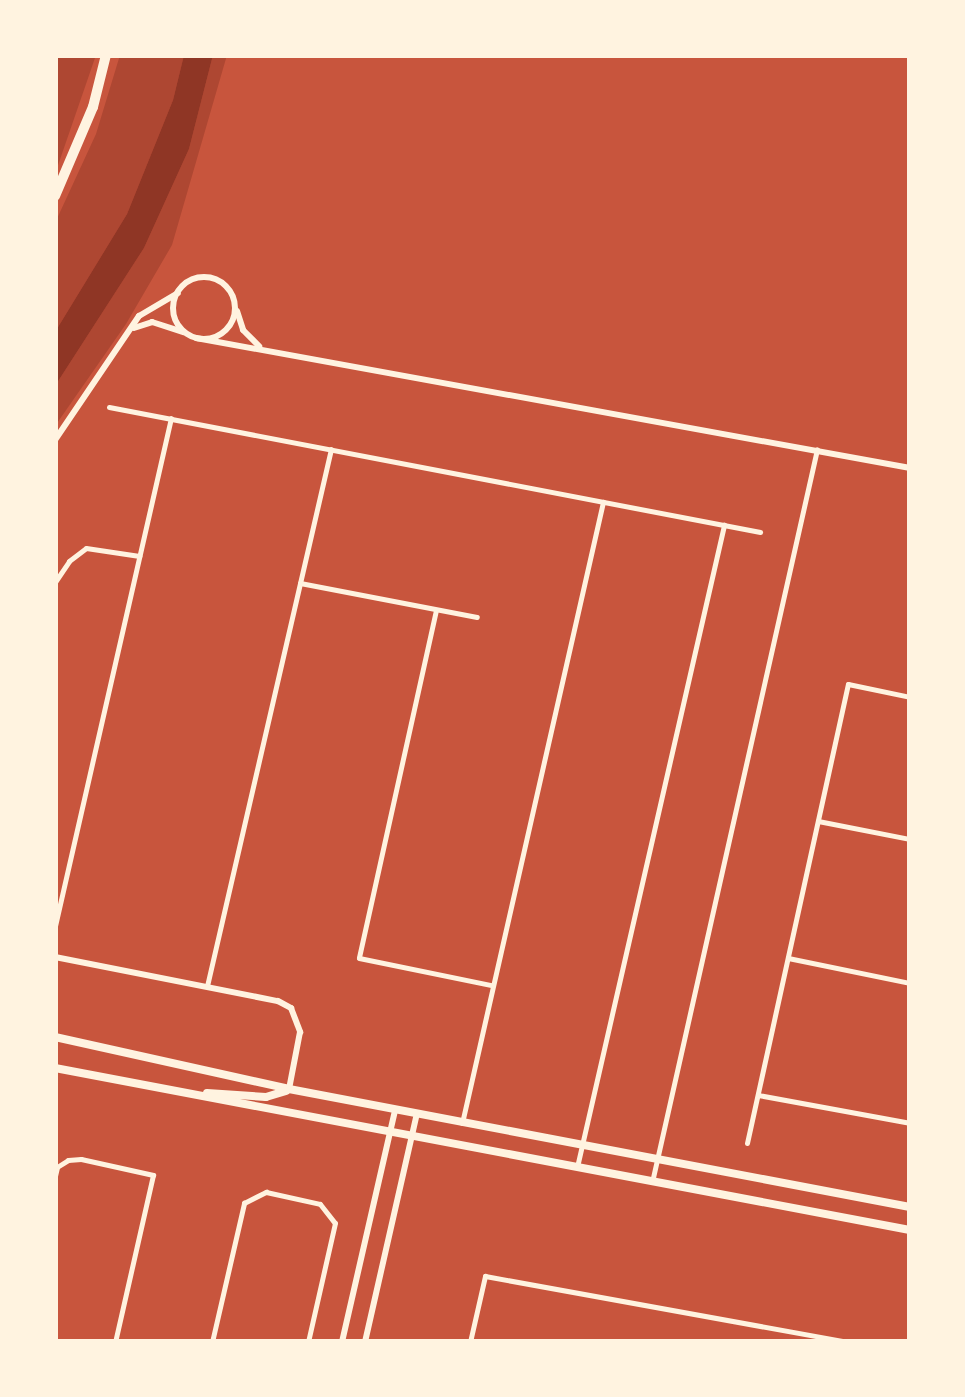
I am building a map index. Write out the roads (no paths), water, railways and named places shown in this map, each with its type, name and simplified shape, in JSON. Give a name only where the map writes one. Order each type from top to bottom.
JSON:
[{"type":"highway","points":[[55,196],[93,108],[106,55]]},
{"type":"main road","points":[[55,1037],[289,1090],[910,1206]]},
{"type":"main road","points":[[55,1068],[910,1230]]},
{"type":"main road","points":[[192,1094],[266,1097],[289,1090]]},
{"type":"street","points":[[55,440],[139,316],[190,280],[206,276],[224,284],[243,330],[264,349]]},
{"type":"street","points":[[178,292],[175,319],[186,333]]},
{"type":"street","points":[[196,338],[224,332],[235,307]]},
{"type":"street","points":[[125,335],[152,322],[224,346],[264,349],[910,468]]},
{"type":"street","points":[[109,407],[760,532]]},
{"type":"street","points":[[55,926],[172,418]]},
{"type":"street","points":[[207,986],[332,448]]},
{"type":"street","points":[[652,1182],[817,449]]},
{"type":"street","points":[[462,1123],[604,501]]},
{"type":"street","points":[[576,1167],[724,525]]},
{"type":"street","points":[[55,582],[69,560],[86,548],[139,556]]},
{"type":"street","points":[[300,583],[477,617]]},
{"type":"street","points":[[436,610],[359,958],[492,985]]},
{"type":"street","points":[[747,1144],[848,684],[910,696]]},
{"type":"street","points":[[818,822],[910,840]]},
{"type":"street","points":[[55,958],[278,1001],[291,1008],[300,1032],[289,1090]]},
{"type":"street","points":[[788,958],[910,983]]},
{"type":"street","points":[[758,1095],[910,1123]]},
{"type":"street","points":[[342,1342],[396,1110]]},
{"type":"street","points":[[364,1342],[417,1114]]},
{"type":"street","points":[[55,1176],[57,1167],[68,1160],[153,1175],[115,1342]]},
{"type":"street","points":[[212,1342],[244,1203],[266,1192],[320,1204],[335,1223],[308,1342]]},
{"type":"street","points":[[470,1342],[485,1276],[849,1342]]},
{"type":"street","points":[[797,1342],[799,1332]]}]
